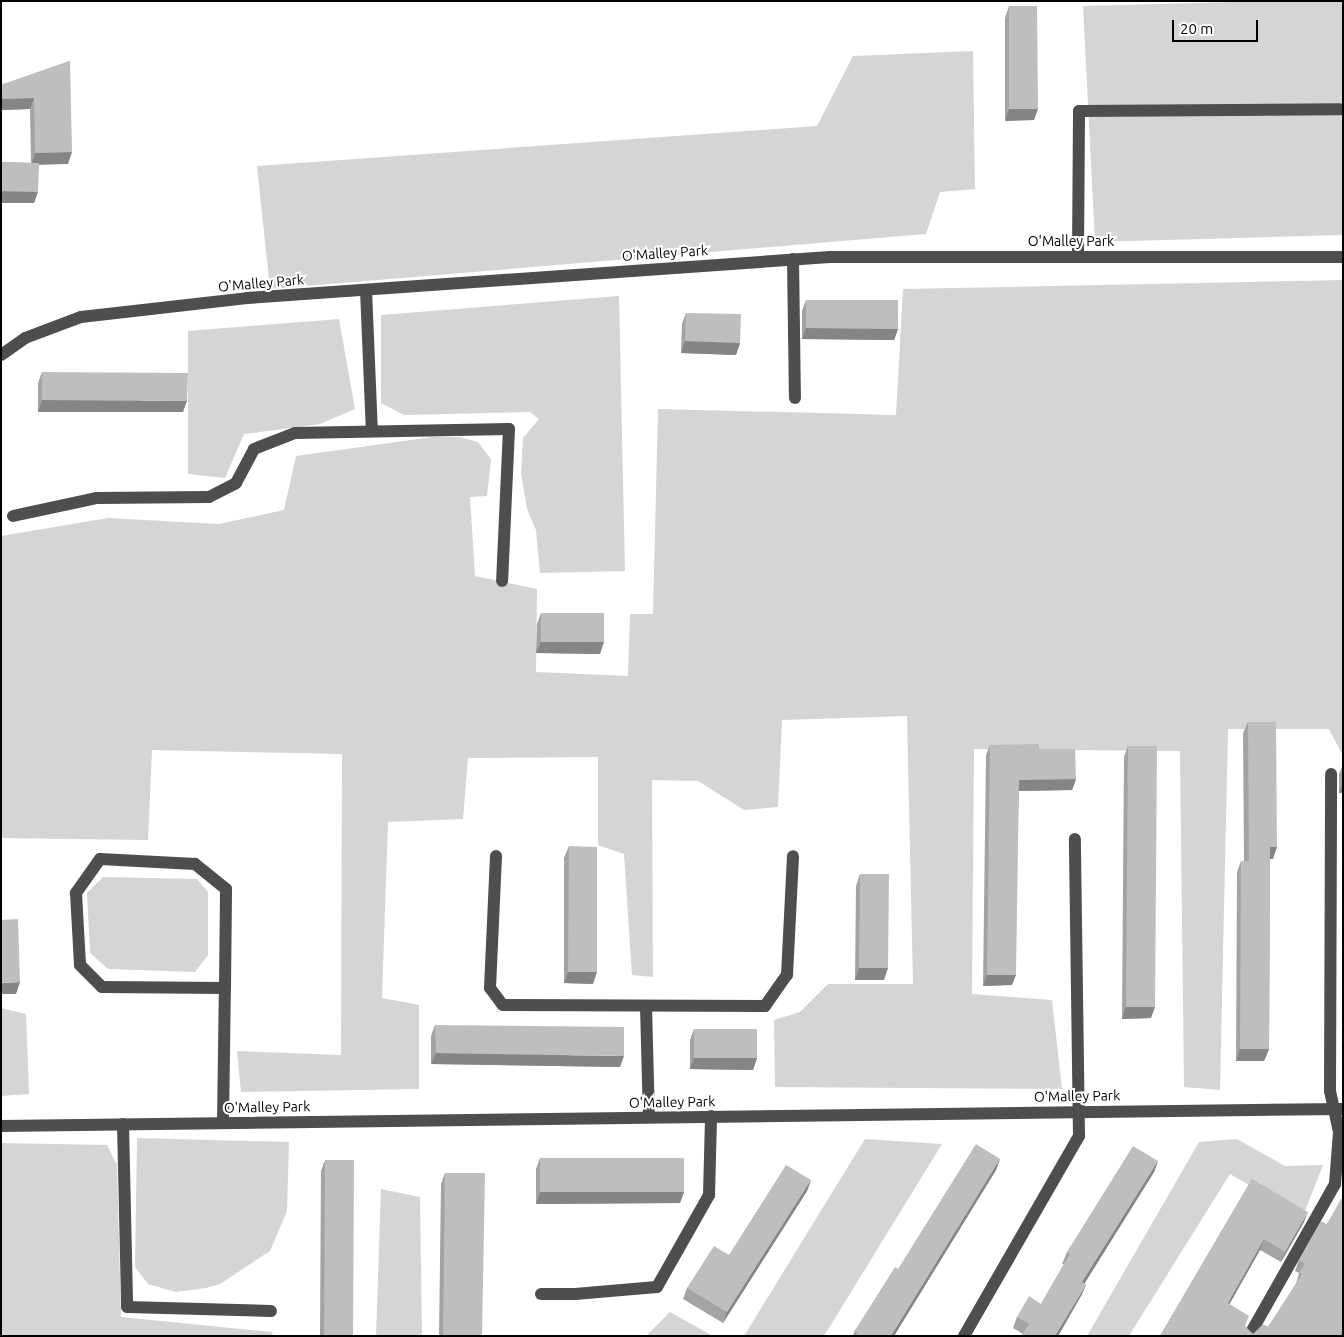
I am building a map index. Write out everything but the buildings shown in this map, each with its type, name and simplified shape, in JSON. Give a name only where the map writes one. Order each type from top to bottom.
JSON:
[{"type":"street","points":[[1078,256],[1079,111],[1340,109]]},
{"type":"street","name":"O'Malley Park","points":[[1,355],[25,338],[81,317],[247,298],[793,259],[1343,256]]},
{"type":"street","points":[[793,259],[795,398]]},
{"type":"street","points":[[366,290],[372,431]]},
{"type":"street","points":[[14,516],[97,498],[208,497],[236,483],[254,449],[295,433],[509,429],[502,581]]},
{"type":"street","points":[[1249,1336],[1335,1184],[1339,1132],[1338,1109],[1330,1091],[1330,774]]},
{"type":"street","points":[[964,1336],[1079,1136],[1075,839]]},
{"type":"street","points":[[496,856],[490,988],[503,1005],[765,1006],[788,975],[793,856]]},
{"type":"street","points":[[223,1123],[225,988],[226,889],[196,864],[100,859],[76,893],[80,965],[102,988],[225,988]]},
{"type":"street","points":[[646,1006],[649,1117]]},
{"type":"street","name":"O'Malley Park","points":[[1,1126],[1338,1109]]},
{"type":"street","points":[[541,1294],[657,1287],[709,1196],[711,1116]]},
{"type":"street","points":[[123,1124],[128,1307],[271,1312]]},
{"type":"shaded area","points":[[1343,1],[1343,235],[1095,242],[1083,6]]},
{"type":"shaded area","points":[[973,51],[975,189],[940,192],[926,234],[270,289],[257,166],[817,126],[853,56]]},
{"type":"shaded area","points":[[1343,280],[1343,756],[1329,729],[1228,729],[1220,1090],[1184,1087],[1180,751],[974,749],[972,994],[1052,1000],[1062,1089],[775,1087],[774,1020],[800,1012],[828,984],[913,984],[907,716],[782,720],[778,807],[744,810],[698,781],[652,780],[653,977],[632,975],[624,854],[598,845],[598,757],[468,758],[463,819],[388,822],[382,998],[419,1005],[419,1089],[241,1092],[237,1051],[341,1055],[342,754],[152,750],[148,840],[1,838],[1,536],[108,518],[219,524],[284,510],[296,456],[432,437],[459,437],[478,442],[491,459],[487,496],[470,497],[475,576],[537,589],[536,672],[628,676],[630,614],[653,614],[658,409],[896,415],[903,289]]},
{"type":"shaded area","points":[[619,296],[625,571],[540,573],[536,530],[527,509],[521,473],[523,438],[539,419],[530,412],[404,415],[381,403],[381,315]]},
{"type":"shaded area","points":[[339,319],[355,409],[320,424],[244,434],[225,478],[188,474],[188,331]]},
{"type":"shaded area","points":[[103,877],[197,879],[208,892],[208,955],[195,972],[108,969],[90,953],[87,893]]},
{"type":"shaded area","points":[[1,1008],[26,1014],[29,1094],[1,1096]]},
{"type":"shaded area","points":[[137,1138],[289,1142],[287,1211],[270,1251],[220,1284],[206,1288],[176,1292],[148,1284],[135,1267]]},
{"type":"shaded area","points":[[865,1139],[942,1144],[824,1336],[744,1336]]},
{"type":"shaded area","points":[[1237,1139],[1285,1166],[1323,1165],[1303,1216],[1230,1174],[1129,1336],[1087,1336],[1199,1142]]},
{"type":"shaded area","points":[[1,1143],[107,1145],[117,1165],[121,1317],[272,1332],[273,1336],[1,1336]]},
{"type":"shaded area","points":[[381,1189],[420,1197],[422,1336],[376,1336]]},
{"type":"shaded area","points":[[670,1312],[713,1336],[646,1336]]}]
